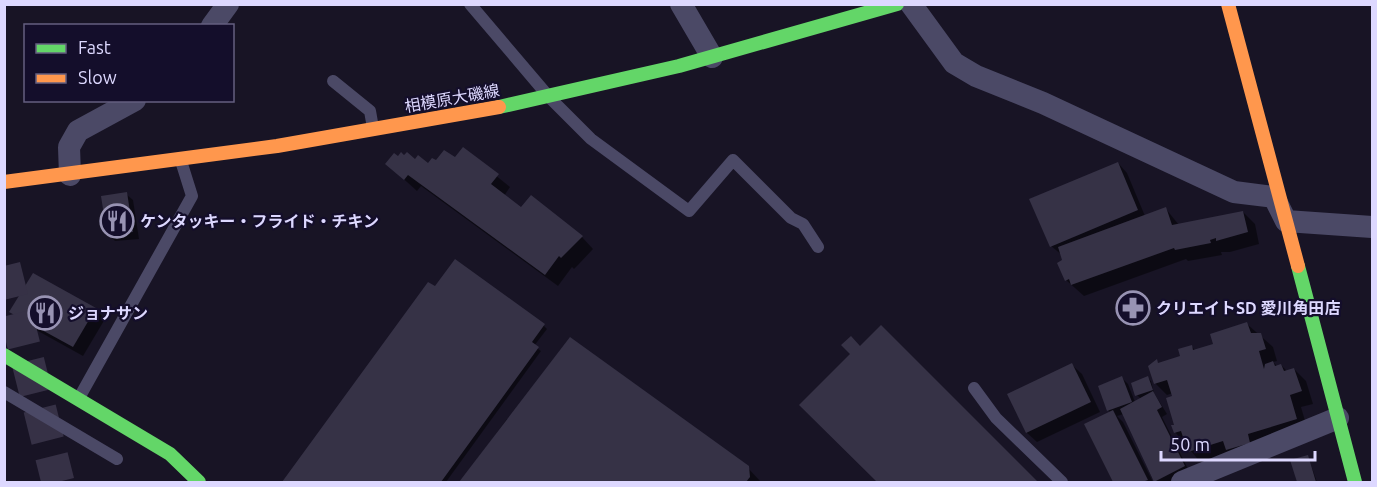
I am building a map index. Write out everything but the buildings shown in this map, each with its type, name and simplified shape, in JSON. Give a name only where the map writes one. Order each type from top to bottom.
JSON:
[{"type":"main road","name":"相模原大磯線","points":[[4,182],[70,175],[373,129],[549,97],[712,57],[858,10],[897,4]]},
{"type":"main road","points":[[1228,4],[1338,418],[1360,477]]},
{"type":"main road","points":[[4,355],[170,454],[191,472],[199,483]]},
{"type":"street","points":[[213,24],[228,4]]},
{"type":"street","points":[[681,4],[712,57]]},
{"type":"street","points":[[911,4],[954,63],[1234,192],[1274,197],[1286,221],[1372,227]]},
{"type":"street","points":[[70,175],[69,147],[78,131],[131,102]]},
{"type":"street","points":[[1182,483],[1338,418]]},
{"type":"lane","points":[[470,4],[549,97],[591,139],[690,211],[733,160],[790,218],[803,224],[818,247]]},
{"type":"lane","points":[[333,81],[370,111],[373,129]]},
{"type":"lane","points":[[79,399],[192,196],[180,159]]},
{"type":"lane","points":[[974,388],[996,418],[1062,483]]},
{"type":"lane","points":[[4,392],[117,459]]},
{"type":"tunnel","points":[[4,266],[58,482]]},
{"type":"traffic: fast","points":[[499,107],[679,66],[897,4]]},
{"type":"traffic: fast","points":[[1298,266],[1355,482]]},
{"type":"traffic: fast","points":[[4,355],[170,454],[199,482]]},
{"type":"traffic: slow","points":[[1228,4],[1298,266]]},
{"type":"traffic: slow","points":[[4,182],[277,146],[499,107]]},
{"type":"place","name":"ケンタッキー・フライド・チキン","points":[[117,221]]},
{"type":"place","name":"クリエイトSD 愛川角田店","points":[[1133,308]]},
{"type":"place","name":"ジョナサン","points":[[45,313]]}]
